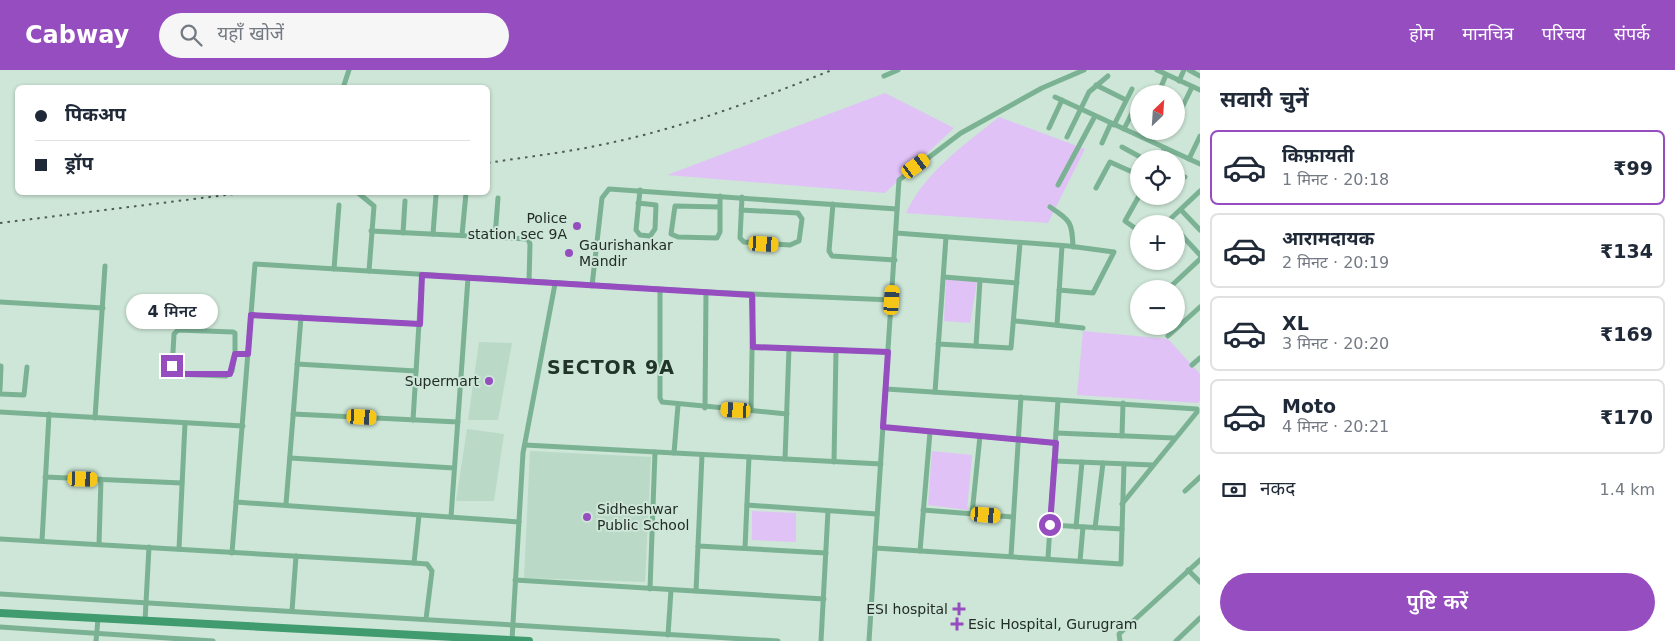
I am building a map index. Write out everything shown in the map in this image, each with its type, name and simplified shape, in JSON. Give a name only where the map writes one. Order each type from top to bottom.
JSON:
[{"type":"street","points":[[344,85],[349,70]]},
{"type":"street","points":[[884,76],[898,70]]},
{"type":"street","points":[[869,641],[895,260],[898,183],[901,176],[961,133],[1042,88],[1084,70]]},
{"type":"street","points":[[1157,70],[1200,90]]},
{"type":"street","points":[[1179,81],[1184,70]]},
{"type":"street","points":[[1189,70],[1200,76]]},
{"type":"street","points":[[1162,85],[1166,75]]},
{"type":"street","points":[[1067,137],[1080,109],[1096,85],[1108,76]]},
{"type":"street","points":[[1096,85],[1126,100]]},
{"type":"street","points":[[1185,101],[1192,86]]},
{"type":"street","points":[[1102,143],[1130,93]]},
{"type":"street","points":[[1055,97],[1200,164]]},
{"type":"street","points":[[1049,128],[1062,100]]},
{"type":"street","points":[[1058,185],[1095,116]]},
{"type":"street","points":[[1124,129],[1130,117]]},
{"type":"street","points":[[1189,159],[1200,136]]},
{"type":"street","points":[[1122,147],[1130,151]]},
{"type":"street","points":[[1096,188],[1110,162],[1130,171]]},
{"type":"street","points":[[592,286],[604,193],[615,188],[897,209]]},
{"type":"street","points":[[638,203],[656,205],[655,228],[650,236],[640,235],[636,230],[638,203],[640,190]]},
{"type":"street","points":[[1176,215],[1199,194]]},
{"type":"street","points":[[361,195],[374,206],[369,271]]},
{"type":"street","points":[[433,234],[436,195]]},
{"type":"street","points":[[462,235],[466,195]]},
{"type":"street","points":[[720,196],[720,207],[720,232],[717,238],[678,237],[671,234],[675,206],[720,207]]},
{"type":"street","points":[[495,237],[498,198]]},
{"type":"street","points":[[741,210],[798,213],[802,219],[799,240],[790,245],[744,242],[740,238],[741,210],[742,198]]},
{"type":"street","points":[[403,233],[405,201]]},
{"type":"street","points":[[833,204],[829,251],[832,256],[895,260]]},
{"type":"street","points":[[334,270],[339,205]]},
{"type":"street","points":[[1130,225],[1125,221],[1134,205]]},
{"type":"street","points":[[1050,207],[1068,219],[1072,225],[1073,247]]},
{"type":"street","points":[[1181,210],[1200,230]]},
{"type":"street","points":[[372,231],[525,238],[529,241],[529,282]]},
{"type":"street","points":[[896,233],[1073,247],[1111,251],[1114,254],[1092,293],[1059,290]]},
{"type":"street","points":[[935,392],[946,237]]},
{"type":"street","points":[[1185,239],[1200,255]]},
{"type":"street","points":[[938,344],[1011,348],[1015,321],[1020,242]]},
{"type":"street","points":[[1057,325],[1062,246]]},
{"type":"street","points":[[1178,280],[1200,259]]},
{"type":"street","points":[[232,553],[255,264],[660,290],[892,300]]},
{"type":"street","points":[[95,418],[105,266]]},
{"type":"street","points":[[413,420],[422,275]]},
{"type":"street","points":[[944,277],[1017,283]]},
{"type":"street","points":[[451,517],[468,278]]},
{"type":"street","points":[[976,346],[980,280]]},
{"type":"street","points":[[512,640],[524,445],[555,284]]},
{"type":"street","points":[[660,290],[660,398],[662,402],[705,408],[787,414]]},
{"type":"street","points":[[705,408],[706,292]]},
{"type":"street","points":[[751,410],[752,295]]},
{"type":"street","points":[[0,302],[103,308]]},
{"type":"street","points":[[1168,336],[1200,306]]},
{"type":"street","points":[[1194,312],[1200,318]]},
{"type":"street","points":[[251,315],[420,324]]},
{"type":"street","points":[[286,504],[301,317]]},
{"type":"street","points":[[1015,321],[1082,328]]},
{"type":"street","points":[[178,330],[233,332],[235,334],[235,354],[232,371],[226,376],[176,374],[172,370],[174,334],[178,330]]},
{"type":"street","points":[[753,347],[888,352]]},
{"type":"street","points":[[785,459],[789,348]]},
{"type":"street","points":[[834,462],[836,351]]},
{"type":"street","points":[[235,354],[248,354]]},
{"type":"street","points":[[1192,365],[1200,358]]},
{"type":"street","points":[[297,364],[416,371]]},
{"type":"street","points":[[0,390],[1,366]]},
{"type":"street","points":[[0,394],[24,395],[27,367]]},
{"type":"street","points":[[886,389],[1197,408],[1197,412],[1122,504]]},
{"type":"street","points":[[1011,556],[1021,397]]},
{"type":"street","points":[[1048,558],[1058,400]]},
{"type":"street","points":[[1122,436],[1123,403]]},
{"type":"street","points":[[674,453],[678,405]]},
{"type":"street","points":[[0,412],[243,426]]},
{"type":"street","points":[[42,541],[49,414]]},
{"type":"street","points":[[294,414],[458,422]]},
{"type":"street","points":[[179,549],[185,422]]},
{"type":"street","points":[[883,427],[1056,443]]},
{"type":"street","points":[[920,551],[930,432]]},
{"type":"street","points":[[1056,433],[1174,438]]},
{"type":"street","points":[[972,514],[980,436]]},
{"type":"street","points":[[524,445],[881,464]]},
{"type":"street","points":[[650,588],[655,452]]},
{"type":"street","points":[[696,591],[702,454]]},
{"type":"street","points":[[745,548],[749,457]]},
{"type":"street","points":[[290,458],[454,468]]},
{"type":"street","points":[[1054,461],[1153,465]]},
{"type":"street","points":[[1076,527],[1082,462]]},
{"type":"street","points":[[1095,528],[1103,463]]},
{"type":"street","points":[[875,548],[1121,564],[1124,464]]},
{"type":"street","points":[[45,477],[182,483]]},
{"type":"street","points":[[1185,491],[1200,478]]},
{"type":"street","points":[[99,544],[101,479]]},
{"type":"street","points":[[236,502],[286,504],[519,522]]},
{"type":"street","points":[[747,505],[878,514]]},
{"type":"street","points":[[922,510],[1014,517]]},
{"type":"street","points":[[821,641],[828,511]]},
{"type":"street","points":[[414,563],[419,515]]},
{"type":"street","points":[[1050,525],[1122,529]]},
{"type":"street","points":[[1080,561],[1083,527]]},
{"type":"street","points":[[0,539],[427,564],[432,571],[426,619]]},
{"type":"street","points":[[698,546],[826,553]]},
{"type":"street","points":[[145,620],[149,547]]},
{"type":"street","points":[[292,611],[296,556]]},
{"type":"street","points":[[1120,641],[1119,634],[1200,560]]},
{"type":"street","points":[[1188,570],[1200,582]]},
{"type":"street","points":[[515,580],[824,599]]},
{"type":"street","points":[[668,635],[670,590]]},
{"type":"street","points":[[0,594],[778,641]]},
{"type":"street","points":[[0,614],[145,620],[399,638],[529,641]]},
{"type":"street","points":[[1176,641],[1200,618]]},
{"type":"street","points":[[96,641],[98,619]]},
{"type":"street","points":[[0,627],[151,639],[213,641]]},
{"type":"shaded area","points":[[885,93],[954,128],[885,193],[667,175]]},
{"type":"shaded area","points":[[999,117],[1085,149],[1048,223],[906,213],[914,198],[946,160]]},
{"type":"shaded area","points":[[946,279],[977,282],[970,323],[944,321]]},
{"type":"shaded area","points":[[1083,331],[1168,339],[1200,374],[1200,400],[1198,403],[1077,395]]},
{"type":"shaded area","name":"Supermart","points":[[479,342],[512,343],[498,420],[468,420]]},
{"type":"shaded area","points":[[467,429],[504,434],[494,501],[456,501]]},
{"type":"shaded area","name":"Sidheshwar Public School","points":[[530,451],[651,457],[645,582],[524,578]]},
{"type":"shaded area","points":[[932,451],[972,455],[967,510],[928,505]]},
{"type":"shaded area","points":[[752,511],[796,513],[796,542],[752,540]]},
{"type":"railway","points":[[490,163],[586,148],[659,131],[747,103],[832,70]]},
{"type":"railway","points":[[0,223],[226,195]]},
{"type":"place","name":"Police station sec 9A","points":[[577,226]]},
{"type":"place","name":"Gaurishankar Mandir","points":[[569,253]]},
{"type":"place","name":"Supermart","points":[[489,381]]},
{"type":"place","name":"Sidheshwar Public School","points":[[587,517]]},
{"type":"place","name":"ESI hospital","points":[[959,609]]},
{"type":"place","name":"Esic Hospital, Gurugram","points":[[957,624]]},
{"type":"district","name":"SECTOR 9A","points":[[611,367]]},
{"type":"route","points":[[172,366],[172,370],[176,374],[226,376],[230,374],[235,354],[248,354],[251,315],[420,324],[422,275],[752,295],[753,347],[888,352],[883,427],[1056,443],[1050,525]]}]
